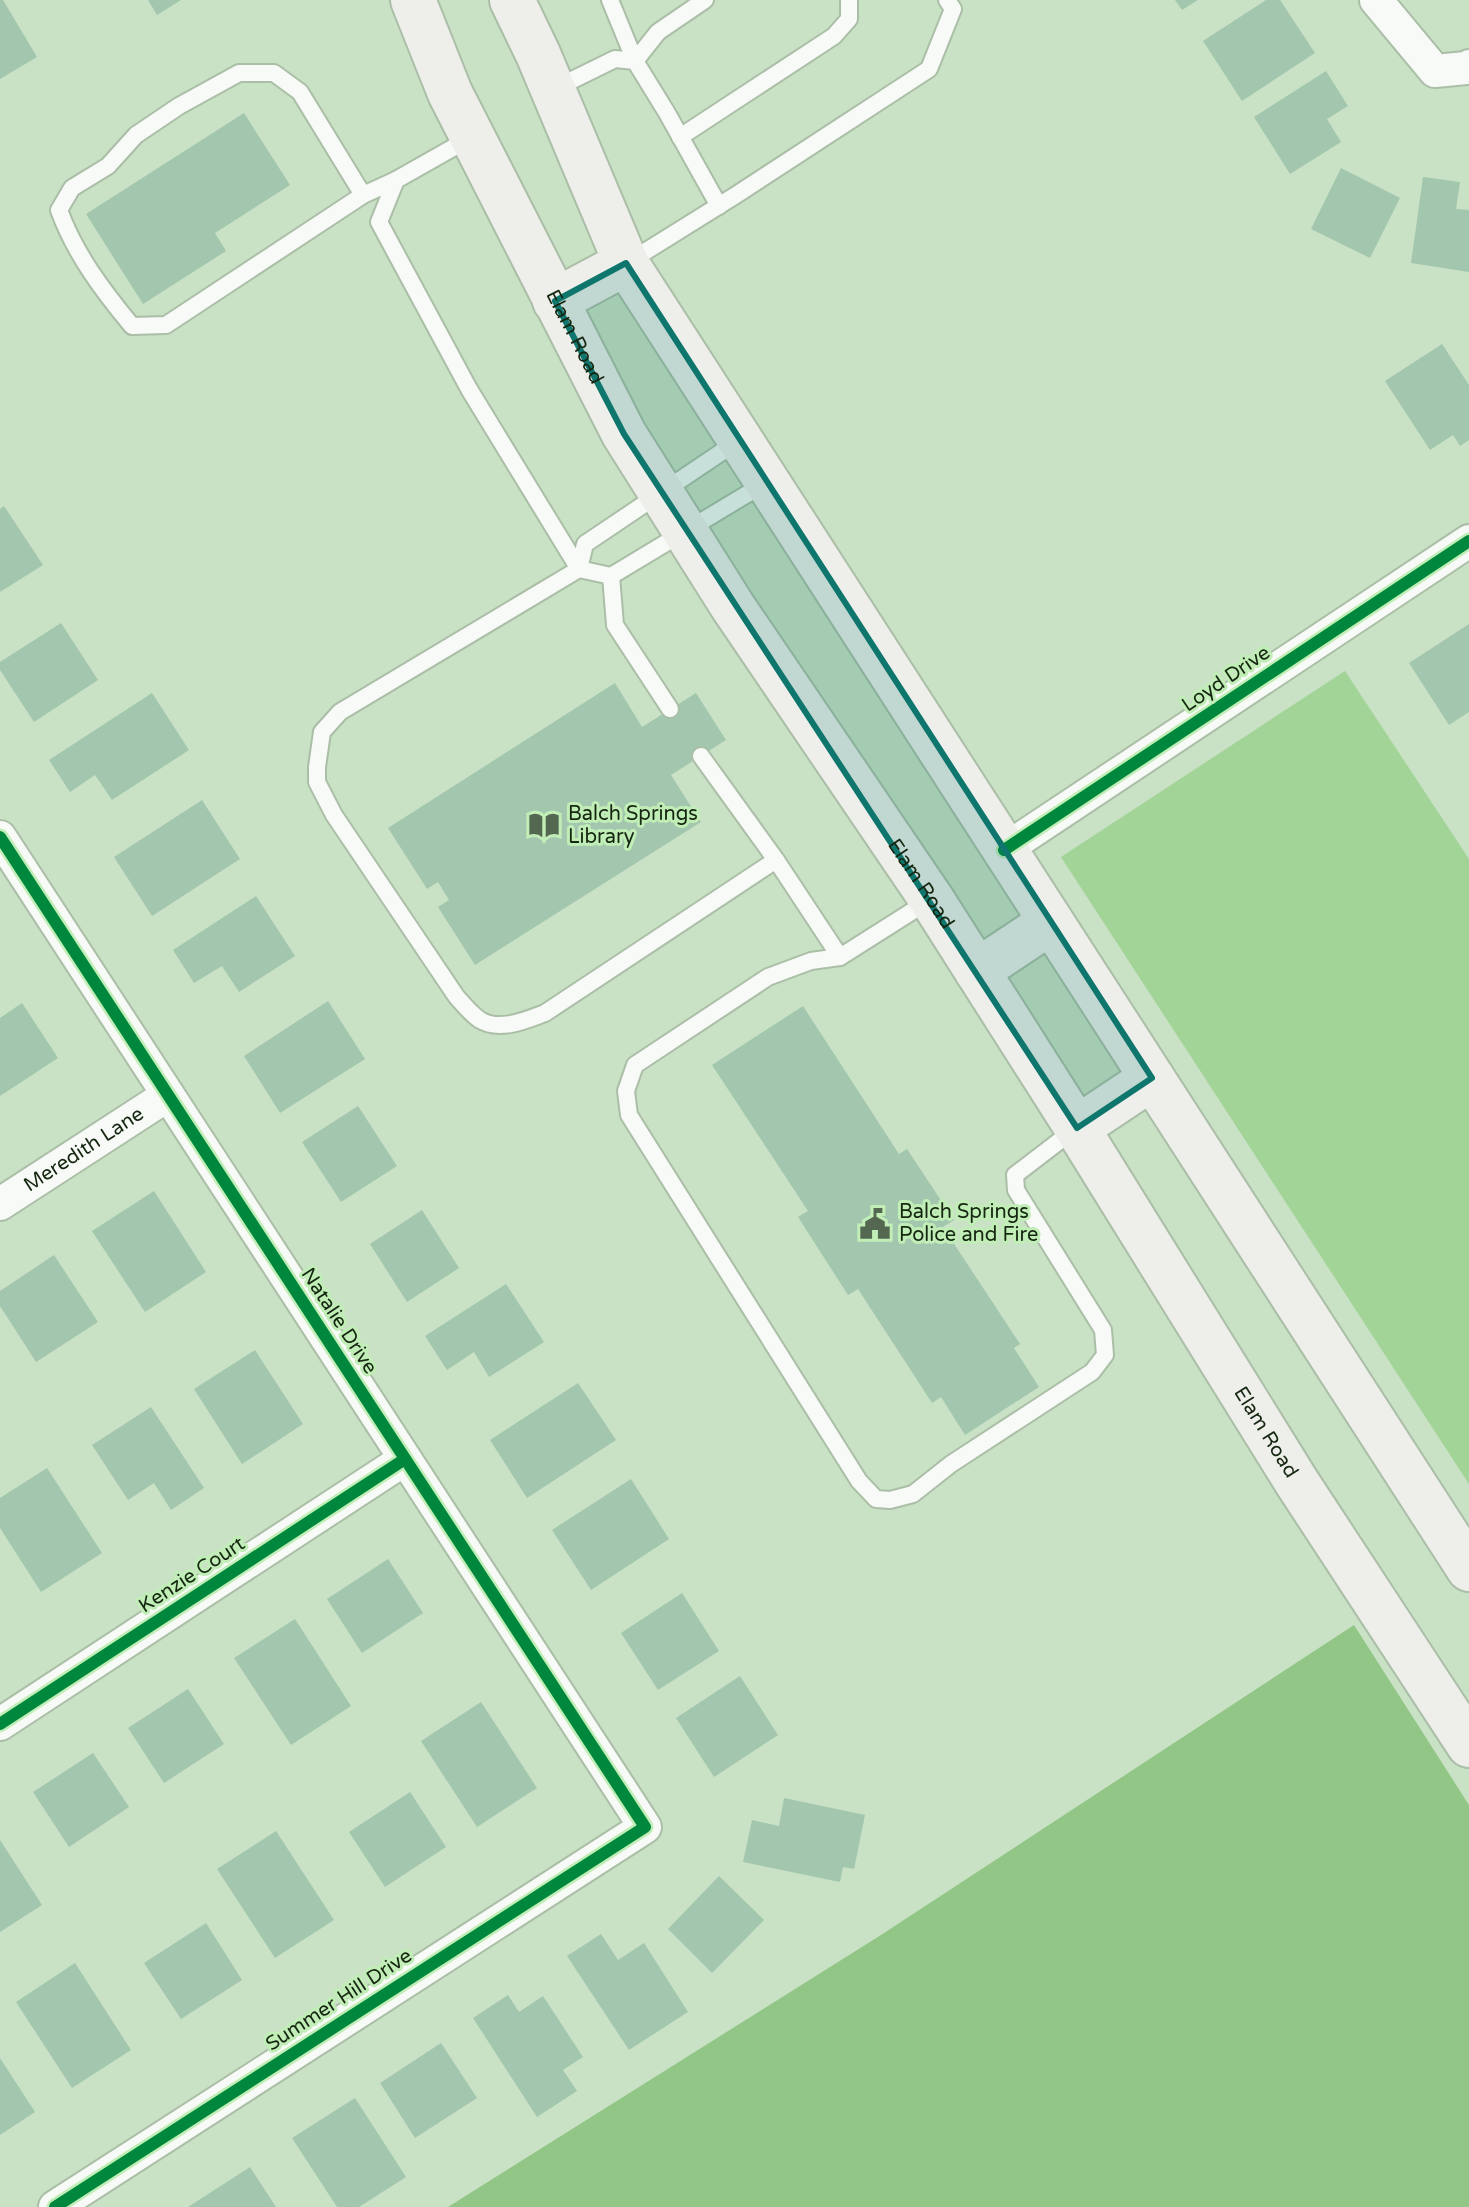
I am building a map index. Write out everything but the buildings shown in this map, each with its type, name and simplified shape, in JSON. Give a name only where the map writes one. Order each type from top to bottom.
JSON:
[{"type":"main road","name":"Elam Road","points":[[413,0],[450,93],[624,434],[733,607],[932,900],[1296,1481],[1469,1745]]},
{"type":"main road","points":[[512,0],[626,263],[1469,1569]]},
{"type":"main road","points":[[555,301],[626,263]]},
{"type":"main road","points":[[977,971],[1051,922]]},
{"type":"main road","points":[[1077,1128],[1152,1078]]},
{"type":"street","points":[[1376,0],[1435,71],[1469,66]]},
{"type":"street","name":"Loyd Drive","points":[[1004,850],[1469,541]]},
{"type":"street","name":"Natalie Drive","points":[[0,837],[645,1827]]},
{"type":"street","name":"Meredith Lane","points":[[0,1204],[168,1095]]},
{"type":"street","name":"Kenzie Court","points":[[0,1724],[405,1459]]},
{"type":"street","name":"Summer Hill Drive","points":[[55,2207],[645,1827]]},
{"type":"lane","points":[[610,0],[635,61],[719,206]]},
{"type":"lane","points":[[635,61],[658,32],[705,0]]},
{"type":"lane","points":[[680,137],[834,36],[849,19],[849,0]]},
{"type":"lane","points":[[626,263],[929,69],[953,9],[947,0]]},
{"type":"lane","points":[[553,90],[615,59],[635,61]]},
{"type":"lane","points":[[363,195],[300,92],[274,73],[239,73],[179,106],[136,135],[108,166],[72,188],[59,210],[66,231],[99,286],[132,326],[166,325],[363,195],[472,137]]},
{"type":"lane","points":[[396,180],[379,222],[469,389],[579,569]]},
{"type":"lane","points":[[579,569],[585,544],[740,440]]},
{"type":"lane","points":[[767,482],[611,576],[579,569],[340,712],[322,732],[317,782],[334,815],[456,996],[482,1021],[505,1025],[545,1013],[776,860]]},
{"type":"lane","points":[[611,576],[615,625],[670,709]]},
{"type":"lane","points":[[701,756],[776,860],[840,957]]},
{"type":"lane","points":[[932,900],[840,957],[811,961],[768,977],[635,1065],[626,1091],[629,1115],[859,1481],[876,1499],[890,1500],[913,1494],[951,1464],[1092,1372],[1105,1355],[1103,1330],[1016,1190],[1015,1175],[1077,1128]]},
{"type":"highlighted area","points":[[626,263],[1152,1078],[1077,1128],[624,434],[555,301]]},
{"type":"green space","points":[[1345,671],[1469,859],[1469,1484],[1061,857]]},
{"type":"green space","points":[[1354,1625],[1469,1805],[1469,2207],[448,2207],[881,1935]]},
{"type":"cycle path","points":[[1004,850],[1469,541]]},
{"type":"cycle path","points":[[0,837],[645,1827],[55,2207]]},
{"type":"cycle path","points":[[0,1724],[405,1459]]},
{"type":"place","name":"Balch Springs Library","points":[[544,825]]},
{"type":"place","name":"Balch Springs Police and Fire","points":[[875,1224]]}]
